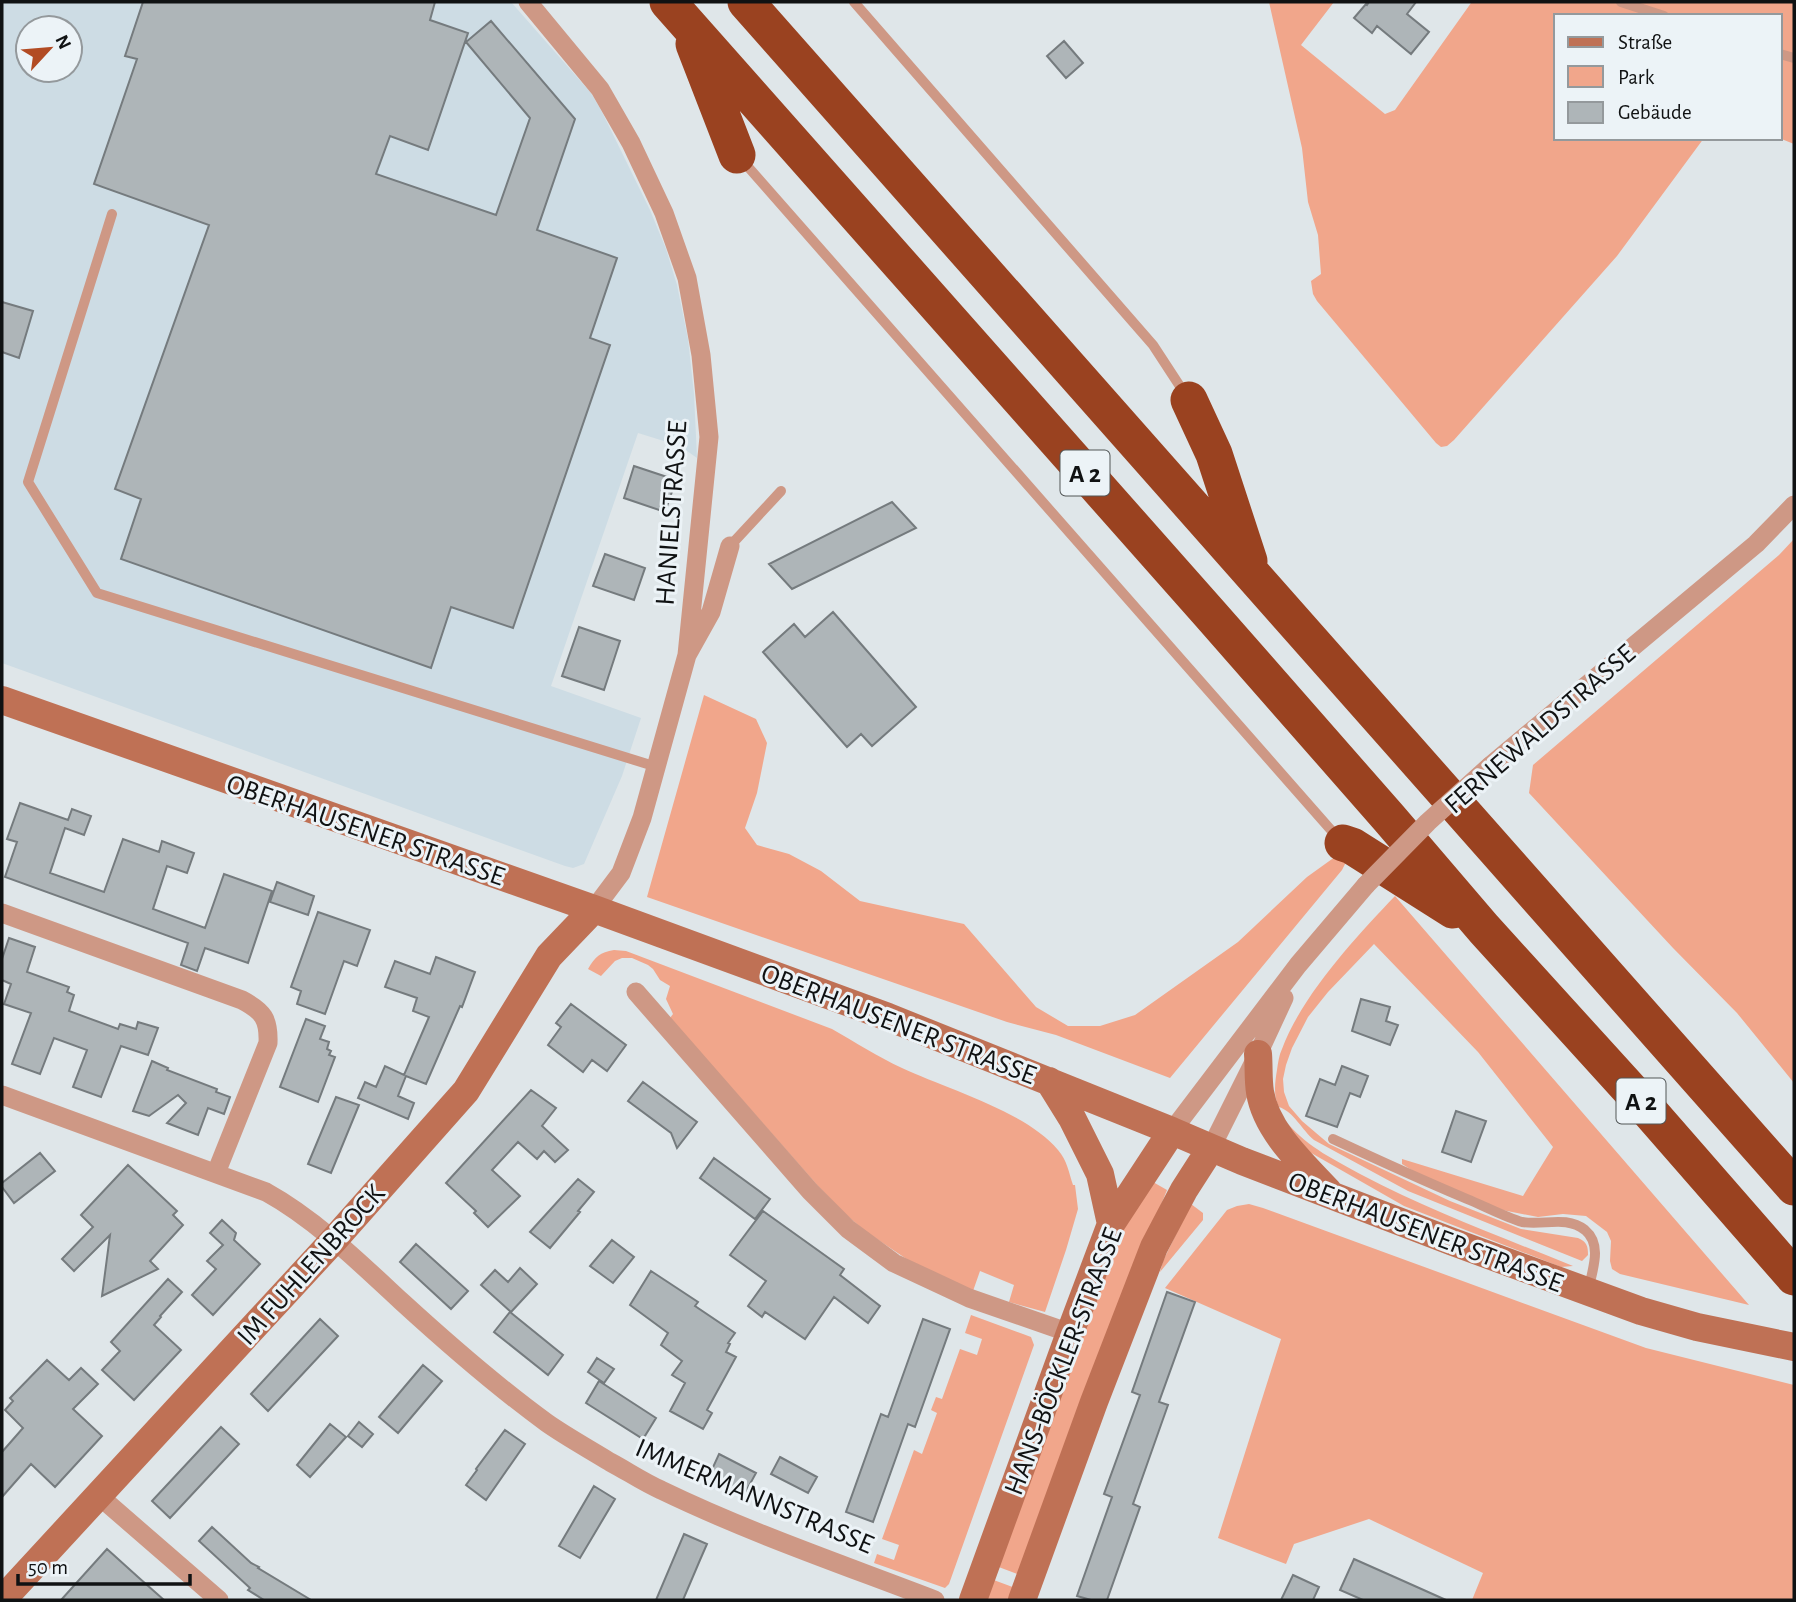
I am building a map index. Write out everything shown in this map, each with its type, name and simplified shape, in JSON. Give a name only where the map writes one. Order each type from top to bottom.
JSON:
[{"type":"highway","name":"A 2","points":[[746,2],[1794,1187]]},
{"type":"highway","name":"A 2","points":[[676,11],[1228,634],[1483,929],[1643,1104],[1794,1277]]},
{"type":"highway","points":[[676,11],[737,155]]},
{"type":"highway","points":[[1189,400],[1214,454],[1254,576]]},
{"type":"highway","points":[[1343,844],[1352,846],[1483,929]]},
{"type":"main road","name":"OBERHAUSENER STRASSE","points":[[2,699],[594,909],[888,1017],[1332,1196],[1641,1311],[1735,1336],[1794,1347]]},
{"type":"main road","name":"IM FUHLENBROCK","points":[[2,1600],[333,1241],[466,1091],[549,956],[594,909]]},
{"type":"main road","name":"FERNEWALDSTRASSE","points":[[1258,1054],[1260,1094],[1269,1118],[1283,1142],[1332,1196]]},
{"type":"main road","points":[[1049,1081],[1072,1118],[1100,1174],[1111,1224]]},
{"type":"main road","name":"HANS-BÖCKLER-STRASSE","points":[[974,1600],[1111,1224],[1172,1131]]},
{"type":"main road","name":"HANS-BÖCKLER-STRASSE","points":[[1022,1600],[1154,1247],[1184,1190],[1211,1148]]},
{"type":"street","name":"HANIELSTRASSE","points":[[527,2],[600,89],[631,143],[664,213],[687,278],[701,355],[709,437],[687,655],[642,818],[621,873],[594,909]]},
{"type":"street","name":"FERNEWALDSTRASSE","points":[[1172,1131],[1298,965],[1366,885],[1490,766],[1756,544],[1794,505]]},
{"type":"street","name":"HANIELSTRASSE","points":[[687,655],[711,612],[730,546]]},
{"type":"street","points":[[2,913],[256,1007],[266,1020],[268,1043],[216,1173]]},
{"type":"street","name":"FERNEWALDSTRASSE","points":[[1211,1148],[1298,965]]},
{"type":"street","points":[[636,992],[810,1191],[848,1228],[894,1263],[956,1292],[1070,1333]]},
{"type":"street","name":"IMMERMANNSTRASSE","points":[[2,1095],[266,1192],[305,1216],[494,1382],[580,1444],[659,1489],[710,1512],[936,1600]]},
{"type":"street","points":[[98,1495],[219,1600]]},
{"type":"lane","points":[[854,2],[1153,345],[1189,400]]},
{"type":"lane","points":[[1621,2],[1658,14]]},
{"type":"lane","points":[[737,155],[1343,844]]},
{"type":"lane","points":[[112,214],[29,482],[97,593],[657,767]]},
{"type":"lane","points":[[730,546],[781,491]]},
{"type":"lane","points":[[1334,1139],[1396,1169],[1522,1222],[1558,1221],[1574,1224],[1593,1240],[1596,1251],[1588,1291]]},
{"type":"shaded area","points":[[2,2],[511,2],[591,93],[650,210],[677,285],[688,339],[697,458],[680,446],[638,433],[551,686],[641,718],[622,776],[584,864],[573,868],[2,663]]},
{"type":"green space","points":[[1269,2],[1334,2],[1301,45],[1385,114],[1395,110],[1470,2],[1794,2],[1794,144],[1782,139],[1782,14],[1554,14],[1554,140],[1703,140],[1617,256],[1447,446],[1441,447],[1436,443],[1313,294],[1311,281],[1321,274],[1318,235],[1308,202],[1302,148]]},
{"type":"green space","points":[[1794,539],[1794,1083],[1737,1013],[1529,793],[1533,765],[1779,555]]},
{"type":"green space","points":[[704,695],[756,719],[767,743],[757,793],[745,828],[757,845],[789,854],[821,871],[860,901],[964,924],[1036,1007],[1068,1026],[1100,1026],[1135,1015],[1238,942],[1307,877],[1339,854],[1348,858],[1342,870],[1170,1078],[1056,1035],[1007,1022],[647,897]]},
{"type":"green space","points":[[1395,896],[1749,1305],[1620,1274],[1612,1269],[1611,1241],[1607,1232],[1586,1216],[1563,1214],[1538,1217],[1502,1210],[1418,1174],[1402,1164],[1402,1159],[1523,1196],[1553,1147],[1478,1052],[1374,944],[1308,1017],[1292,1048],[1283,1079],[1289,1106],[1329,1144],[1450,1201],[1521,1229],[1578,1238],[1586,1245],[1588,1255],[1582,1261],[1408,1191],[1314,1140],[1289,1113],[1279,1107],[1275,1089],[1278,1065],[1291,1029],[1331,968]]},
{"type":"green space","points":[[614,950],[626,951],[832,1029],[902,1068],[1007,1113],[1044,1136],[1066,1162],[1075,1185],[1078,1209],[1045,1312],[1009,1302],[1014,1285],[980,1271],[973,1291],[908,1260],[865,1231],[818,1186],[670,1018],[673,1014],[666,999],[670,986],[660,980],[653,969],[632,958],[622,958],[615,961],[601,976],[588,969],[598,956]]},
{"type":"green space","points":[[1288,1124],[1323,1153],[1388,1188],[1573,1266],[1561,1267],[1404,1206],[1299,1146]]},
{"type":"green space","points":[[1153,1182],[1167,1190],[1128,1286],[1023,1576],[996,1566],[1120,1234]]},
{"type":"green space","points":[[1191,1204],[1203,1213],[1203,1220],[1160,1272],[1163,1261]]},
{"type":"green space","points":[[1249,1204],[1646,1348],[1794,1385],[1794,1600],[1472,1600],[1483,1573],[1369,1519],[1294,1544],[1286,1564],[1218,1538],[1281,1339],[1165,1288],[1227,1210]]},
{"type":"green space","points":[[971,1315],[1031,1337],[1034,1345],[949,1584],[945,1588],[874,1563],[877,1554],[894,1560],[899,1545],[882,1539],[914,1450],[922,1454],[937,1413],[931,1410],[936,1397],[942,1399],[960,1349],[977,1355],[982,1339],[965,1333]]},
{"type":"green space","points":[[991,1579],[1018,1589],[1014,1600],[985,1600]]},
{"type":"building","points":[[143,2],[435,2],[430,20],[468,33],[428,150],[390,136],[376,174],[496,215],[530,118],[466,42],[491,21],[575,119],[537,230],[617,258],[590,338],[610,345],[513,628],[451,607],[431,668],[121,559],[141,499],[115,489],[209,225],[94,184],[137,59],[125,56]]},
{"type":"building","points":[[1369,2],[1416,2],[1407,14],[1429,32],[1411,54],[1377,26],[1372,33],[1354,18]]},
{"type":"building","points":[[1064,41],[1083,63],[1066,78],[1047,56]]},
{"type":"building","points":[[2,302],[33,311],[19,358],[2,352]]},
{"type":"building","points":[[634,466],[676,480],[665,512],[624,498]]},
{"type":"building","points":[[892,502],[916,528],[792,589],[769,564]]},
{"type":"building","points":[[605,554],[645,568],[634,600],[593,586]]},
{"type":"building","points":[[833,612],[916,707],[872,746],[861,734],[847,747],[763,652],[794,624],[805,637]]},
{"type":"building","points":[[579,627],[620,641],[604,690],[562,676]]},
{"type":"building","points":[[20,803],[68,820],[72,809],[91,816],[84,835],[65,828],[50,873],[104,892],[123,839],[159,852],[162,841],[194,853],[187,873],[167,866],[153,909],[205,928],[224,874],[272,891],[248,963],[205,948],[197,971],[181,965],[188,943],[5,877],[17,842],[7,839]]},
{"type":"building","points":[[277,882],[314,896],[308,915],[270,902]]},
{"type":"building","points":[[318,912],[370,930],[357,966],[344,961],[325,1014],[297,1004],[301,991],[291,987]]},
{"type":"building","points":[[9,938],[35,947],[27,972],[69,987],[67,992],[74,995],[69,1011],[118,1029],[120,1024],[136,1029],[138,1022],[158,1028],[148,1055],[121,1046],[101,1097],[73,1087],[87,1050],[54,1038],[40,1074],[12,1064],[31,1013],[4,1004],[11,984],[2,980],[2,959]]},
{"type":"building","points":[[436,957],[475,972],[462,1007],[460,1006],[426,1084],[406,1076],[398,1096],[414,1103],[408,1119],[358,1098],[365,1082],[376,1087],[385,1066],[404,1075],[429,1017],[413,1011],[417,998],[385,987],[395,961],[430,974]]},
{"type":"building","points":[[1361,999],[1390,1007],[1386,1021],[1398,1025],[1390,1045],[1352,1031]]},
{"type":"building","points":[[571,1004],[626,1045],[607,1071],[592,1060],[583,1072],[548,1045],[561,1027],[556,1023]]},
{"type":"building","points":[[306,1019],[325,1026],[320,1039],[329,1042],[329,1055],[335,1057],[318,1102],[280,1087]]},
{"type":"building","points":[[152,1061],[230,1097],[224,1114],[208,1108],[198,1135],[167,1123],[186,1103],[178,1095],[149,1116],[133,1111]]},
{"type":"building","points":[[1342,1066],[1368,1076],[1360,1097],[1350,1093],[1337,1127],[1306,1116],[1320,1079],[1335,1085]]},
{"type":"building","points":[[643,1082],[697,1122],[677,1148],[671,1133],[628,1101]]},
{"type":"building","points":[[531,1090],[556,1108],[542,1126],[568,1150],[555,1162],[544,1151],[537,1159],[518,1142],[492,1170],[520,1196],[488,1227],[474,1213],[476,1211],[446,1183]]},
{"type":"building","points":[[336,1097],[359,1105],[331,1173],[308,1164]]},
{"type":"building","points":[[1456,1111],[1486,1121],[1471,1162],[1442,1152]]},
{"type":"building","points":[[40,1153],[55,1171],[14,1203],[2,1183]]},
{"type":"building","points":[[714,1158],[770,1199],[755,1219],[700,1178]]},
{"type":"building","points":[[128,1165],[177,1211],[173,1215],[183,1225],[150,1261],[158,1269],[102,1296],[110,1235],[74,1271],[62,1259],[93,1227],[81,1215]]},
{"type":"building","points":[[578,1179],[594,1192],[550,1248],[530,1232]]},
{"type":"building","points":[[763,1211],[844,1269],[840,1275],[880,1306],[868,1323],[834,1297],[805,1339],[765,1312],[762,1317],[748,1306],[766,1281],[730,1255]]},
{"type":"building","points":[[222,1220],[236,1233],[234,1240],[260,1264],[213,1315],[192,1295],[216,1269],[207,1261],[223,1245],[210,1233]]},
{"type":"building","points":[[612,1240],[634,1257],[613,1283],[590,1266]]},
{"type":"building","points":[[416,1244],[468,1291],[451,1309],[400,1262]]},
{"type":"building","points":[[520,1268],[537,1284],[511,1312],[481,1285],[495,1270],[508,1282]]},
{"type":"building","points":[[651,1271],[698,1302],[695,1306],[735,1333],[726,1352],[736,1357],[707,1410],[712,1413],[703,1429],[670,1411],[685,1383],[672,1375],[682,1361],[661,1345],[668,1333],[630,1305]]},
{"type":"building","points":[[168,1279],[182,1292],[154,1325],[181,1350],[134,1400],[102,1370],[120,1351],[111,1342]]},
{"type":"building","points":[[1167,1292],[1195,1302],[1159,1402],[1168,1405],[1133,1504],[1140,1507],[1107,1600],[1091,1600],[1077,1596],[1112,1497],[1104,1494],[1140,1395],[1132,1392]]},
{"type":"building","points":[[510,1312],[563,1355],[548,1375],[494,1332]]},
{"type":"building","points":[[320,1319],[338,1336],[268,1411],[251,1394]]},
{"type":"building","points":[[923,1319],[950,1329],[915,1427],[908,1424],[873,1522],[846,1512],[881,1414],[888,1417]]},
{"type":"building","points":[[597,1358],[614,1369],[604,1383],[588,1372]]},
{"type":"building","points":[[47,1360],[69,1380],[81,1368],[98,1384],[73,1409],[102,1436],[55,1487],[31,1464],[2,1497],[2,1452],[23,1428],[5,1410],[13,1401],[10,1398]]},
{"type":"building","points":[[423,1365],[442,1381],[398,1433],[379,1417]]},
{"type":"building","points":[[599,1381],[656,1418],[643,1439],[586,1403]]},
{"type":"building","points":[[359,1422],[373,1434],[362,1447],[348,1436]]},
{"type":"building","points":[[330,1424],[346,1437],[310,1477],[297,1465]]},
{"type":"building","points":[[221,1427],[239,1444],[170,1518],[152,1501]]},
{"type":"building","points":[[505,1430],[525,1444],[486,1500],[466,1485]]},
{"type":"building","points":[[719,1454],[756,1473],[744,1495],[709,1476]]},
{"type":"building","points":[[780,1457],[817,1477],[808,1493],[771,1474]]},
{"type":"building","points":[[594,1486],[615,1499],[580,1558],[559,1546]]},
{"type":"building","points":[[212,1527],[251,1563],[311,1600],[264,1600],[248,1590],[250,1588],[199,1541]]},
{"type":"building","points":[[684,1534],[707,1544],[683,1600],[656,1600]]},
{"type":"building","points":[[107,1549],[138,1577],[164,1600],[61,1600]]},
{"type":"building","points":[[1354,1559],[1446,1600],[1363,1600],[1340,1590]]},
{"type":"building","points":[[1293,1575],[1319,1587],[1313,1600],[1281,1600]]}]
